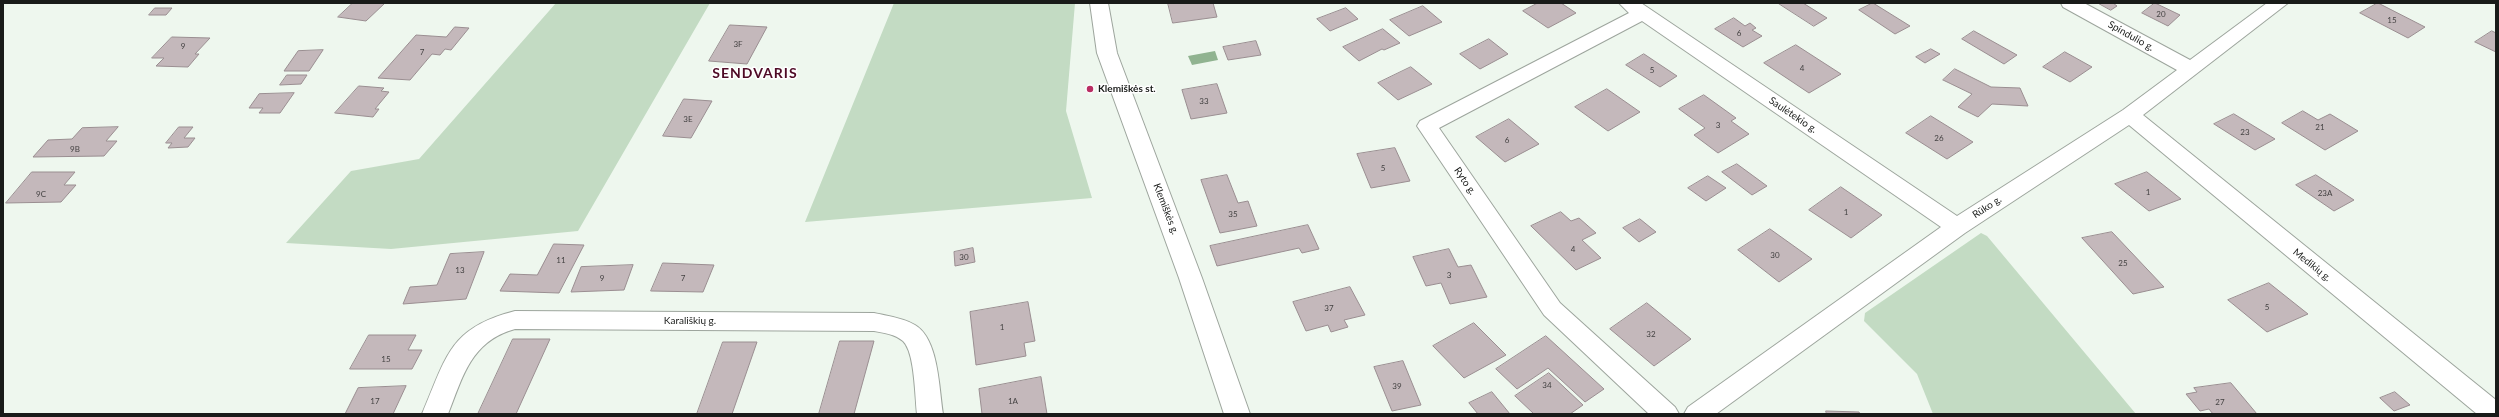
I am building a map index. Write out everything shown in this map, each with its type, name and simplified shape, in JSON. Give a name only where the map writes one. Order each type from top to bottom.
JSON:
[{"type":"street","name":"Klemiškės g.","points":[[1099,3],[1101,26],[1107,53],[1215,342],[1237,414]]},
{"type":"street","name":"Spindulio g.","points":[[2070,3],[2191,69]]},
{"type":"street","name":"Rūko g.","points":[[1697,414],[1957,228],[2130,115],[2279,3]]},
{"type":"street","name":"Saulėtekio g.","points":[[1636,8],[1957,228]]},
{"type":"street","name":"Ryto g.","points":[[1636,8],[1427,126],[1552,309],[1666,414]]},
{"type":"street","name":"Medikių g.","points":[[2130,115],[2495,414]]},
{"type":"street","name":"Karališkių g.","points":[[435,414],[464,348],[485,329],[498,323],[515,320],[874,322],[893,326],[904,330],[914,337],[921,349],[930,414]]},
{"type":"shaded area","points":[[556,3],[710,3],[578,231],[391,249],[286,243],[351,171],[419,159]]},
{"type":"shaded area","points":[[894,3],[1075,3],[1066,111],[1092,198],[805,222]]},
{"type":"shaded area","points":[[1215,51],[1218,60],[1192,65],[1188,56]]},
{"type":"shaded area","points":[[1981,233],[1987,236],[2136,414],[1933,414],[1917,374],[1864,321],[1865,313]]},
{"type":"building","points":[[353,3],[385,3],[366,21],[338,17]]},
{"type":"building","points":[[1168,3],[1213,3],[1217,17],[1173,23]]},
{"type":"building","points":[[1538,3],[1561,3],[1576,13],[1548,28],[1523,11]]},
{"type":"building","points":[[1778,3],[1803,3],[1827,18],[1814,26]]},
{"type":"building","points":[[1873,3],[1910,26],[1895,34],[1859,10]]},
{"type":"building","points":[[2098,3],[2113,3],[2117,6],[2111,10]]},
{"type":"building","points":[[2155,3],[2180,15],[2168,26],[2142,13]]},
{"type":"building","points":[[2378,3],[2425,27],[2408,38],[2360,13]]},
{"type":"building","points":[[1423,6],[1442,22],[1409,36],[1390,20]]},
{"type":"building","points":[[155,8],[172,8],[166,15],[149,15]]},
{"type":"building","points":[[1346,8],[1358,19],[1330,31],[1317,19]]},
{"type":"building","points":[[1734,18],[1745,26],[1750,23],[1756,28],[1752,30],[1762,36],[1743,47],[1715,29]]},
{"type":"building","points":[[730,25],[767,27],[747,64],[709,61]]},
{"type":"building","points":[[455,27],[469,28],[451,50],[445,49],[440,55],[432,54],[410,80],[378,78],[416,35],[446,37]]},
{"type":"building","points":[[1383,29],[1400,43],[1384,50],[1382,49],[1359,61],[1343,47]]},
{"type":"building","points":[[1974,31],[2017,55],[2004,64],[1962,39]]},
{"type":"building","points":[[2492,31],[2496,33],[2496,52],[2475,42]]},
{"type":"building","points":[[172,37],[210,38],[195,54],[199,54],[188,67],[156,66],[164,58],[152,58]]},
{"type":"building","points":[[1489,39],[1508,54],[1480,69],[1460,54]]},
{"type":"building","points":[[1256,41],[1261,55],[1228,60],[1223,47]]},
{"type":"building","points":[[1796,45],[1841,74],[1809,93],[1764,63]]},
{"type":"building","points":[[1931,49],[1940,54],[1925,63],[1916,57]]},
{"type":"building","points":[[323,50],[309,71],[284,71],[298,51]]},
{"type":"building","points":[[2065,52],[2092,67],[2070,82],[2043,67]]},
{"type":"building","points":[[1644,54],[1677,76],[1660,87],[1626,65]]},
{"type":"building","points":[[1411,67],[1432,84],[1398,100],[1378,83]]},
{"type":"building","points":[[1955,69],[1991,87],[2020,88],[2028,106],[1992,104],[1978,117],[1958,107],[1972,94],[1943,80]]},
{"type":"building","points":[[287,75],[307,75],[301,84],[280,85]]},
{"type":"building","points":[[1217,84],[1227,113],[1191,119],[1182,90]]},
{"type":"building","points":[[359,86],[384,88],[381,91],[389,92],[375,109],[379,109],[373,117],[335,113]]},
{"type":"building","points":[[1607,89],[1640,112],[1608,131],[1575,107]]},
{"type":"building","points":[[294,93],[280,113],[259,113],[263,108],[249,108],[259,94]]},
{"type":"building","points":[[1704,95],[1736,118],[1731,121],[1749,134],[1718,153],[1694,135],[1705,128],[1679,109]]},
{"type":"building","points":[[684,99],[712,101],[691,138],[663,136]]},
{"type":"building","points":[[2303,111],[2318,120],[2330,114],[2358,131],[2325,150],[2282,123]]},
{"type":"building","points":[[2234,114],[2275,139],[2255,150],[2214,124]]},
{"type":"building","points":[[1931,116],[1973,142],[1947,159],[1906,133]]},
{"type":"building","points":[[1509,119],[1539,144],[1505,162],[1476,137]]},
{"type":"building","points":[[118,127],[106,141],[117,141],[104,156],[33,157],[48,140],[72,139],[82,128]]},
{"type":"building","points":[[179,127],[193,127],[184,138],[195,138],[188,147],[168,148],[172,143],[166,143]]},
{"type":"building","points":[[1395,148],[1410,181],[1371,188],[1357,154]]},
{"type":"building","points":[[1737,164],[1767,186],[1752,195],[1722,172]]},
{"type":"building","points":[[32,172],[75,172],[64,185],[76,185],[61,202],[6,203]]},
{"type":"building","points":[[2147,172],[2181,199],[2149,211],[2115,184]]},
{"type":"building","points":[[1227,175],[1238,203],[1248,201],[1257,226],[1220,233],[1201,180]]},
{"type":"building","points":[[2316,175],[2354,200],[2334,211],[2296,185]]},
{"type":"building","points":[[1708,176],[1726,188],[1706,201],[1688,188]]},
{"type":"building","points":[[1841,187],[1882,215],[1851,238],[1809,210]]},
{"type":"building","points":[[1561,212],[1571,221],[1579,218],[1596,233],[1582,240],[1601,258],[1576,270],[1531,226]]},
{"type":"building","points":[[1640,219],[1656,232],[1639,242],[1623,228]]},
{"type":"building","points":[[1308,225],[1319,249],[1302,253],[1299,248],[1217,266],[1210,246]]},
{"type":"building","points":[[1770,229],[1812,259],[1779,282],[1738,250]]},
{"type":"building","points":[[2112,232],[2164,287],[2133,294],[2082,238]]},
{"type":"building","points":[[554,244],[584,245],[559,293],[500,291],[510,274],[537,275]]},
{"type":"building","points":[[973,248],[975,262],[955,266],[954,252]]},
{"type":"building","points":[[1449,249],[1458,267],[1471,265],[1487,297],[1450,304],[1441,283],[1426,286],[1413,257]]},
{"type":"building","points":[[484,252],[466,299],[403,304],[410,287],[437,285],[450,254]]},
{"type":"building","points":[[663,263],[714,265],[703,292],[651,291]]},
{"type":"building","points":[[633,265],[624,290],[571,292],[581,267]]},
{"type":"building","points":[[2269,283],[2308,314],[2267,332],[2228,300]]},
{"type":"building","points":[[1350,287],[1365,315],[1344,320],[1348,327],[1331,332],[1328,325],[1306,331],[1293,302]]},
{"type":"building","points":[[1028,302],[1035,341],[1024,343],[1026,356],[976,365],[970,312]]},
{"type":"building","points":[[1647,303],[1691,339],[1654,366],[1610,329]]},
{"type":"building","points":[[1474,323],[1506,355],[1464,378],[1433,346]]},
{"type":"building","points":[[369,335],[416,335],[408,350],[422,350],[412,369],[350,369]]},
{"type":"building","points":[[1546,336],[1604,389],[1585,402],[1548,368],[1517,389],[1496,369]]},
{"type":"building","points":[[513,339],[550,339],[516,414],[478,414]]},
{"type":"building","points":[[840,341],[874,341],[854,414],[819,414]]},
{"type":"building","points":[[723,342],[757,342],[732,414],[697,414]]},
{"type":"building","points":[[1403,361],[1421,405],[1392,411],[1374,367]]},
{"type":"building","points":[[1549,373],[1583,405],[1570,414],[1534,414],[1515,396]]},
{"type":"building","points":[[1041,377],[1047,414],[982,414],[979,389]]},
{"type":"building","points":[[2231,383],[2257,414],[2213,414],[2209,409],[2200,411],[2186,394],[2197,392],[2194,388]]},
{"type":"building","points":[[406,386],[393,414],[345,414],[358,388]]},
{"type":"building","points":[[1492,392],[1510,414],[1478,414],[1469,403]]},
{"type":"building","points":[[2395,392],[2410,405],[2394,411],[2380,398]]},
{"type":"building","points":[[1826,411],[1859,412],[1860,414],[1827,414]]},
{"type":"place","name":"Klemiškės st.","points":[[1090,89]]},
{"type":"district","name":"SENDVARIS","points":[[755,73]]}]
